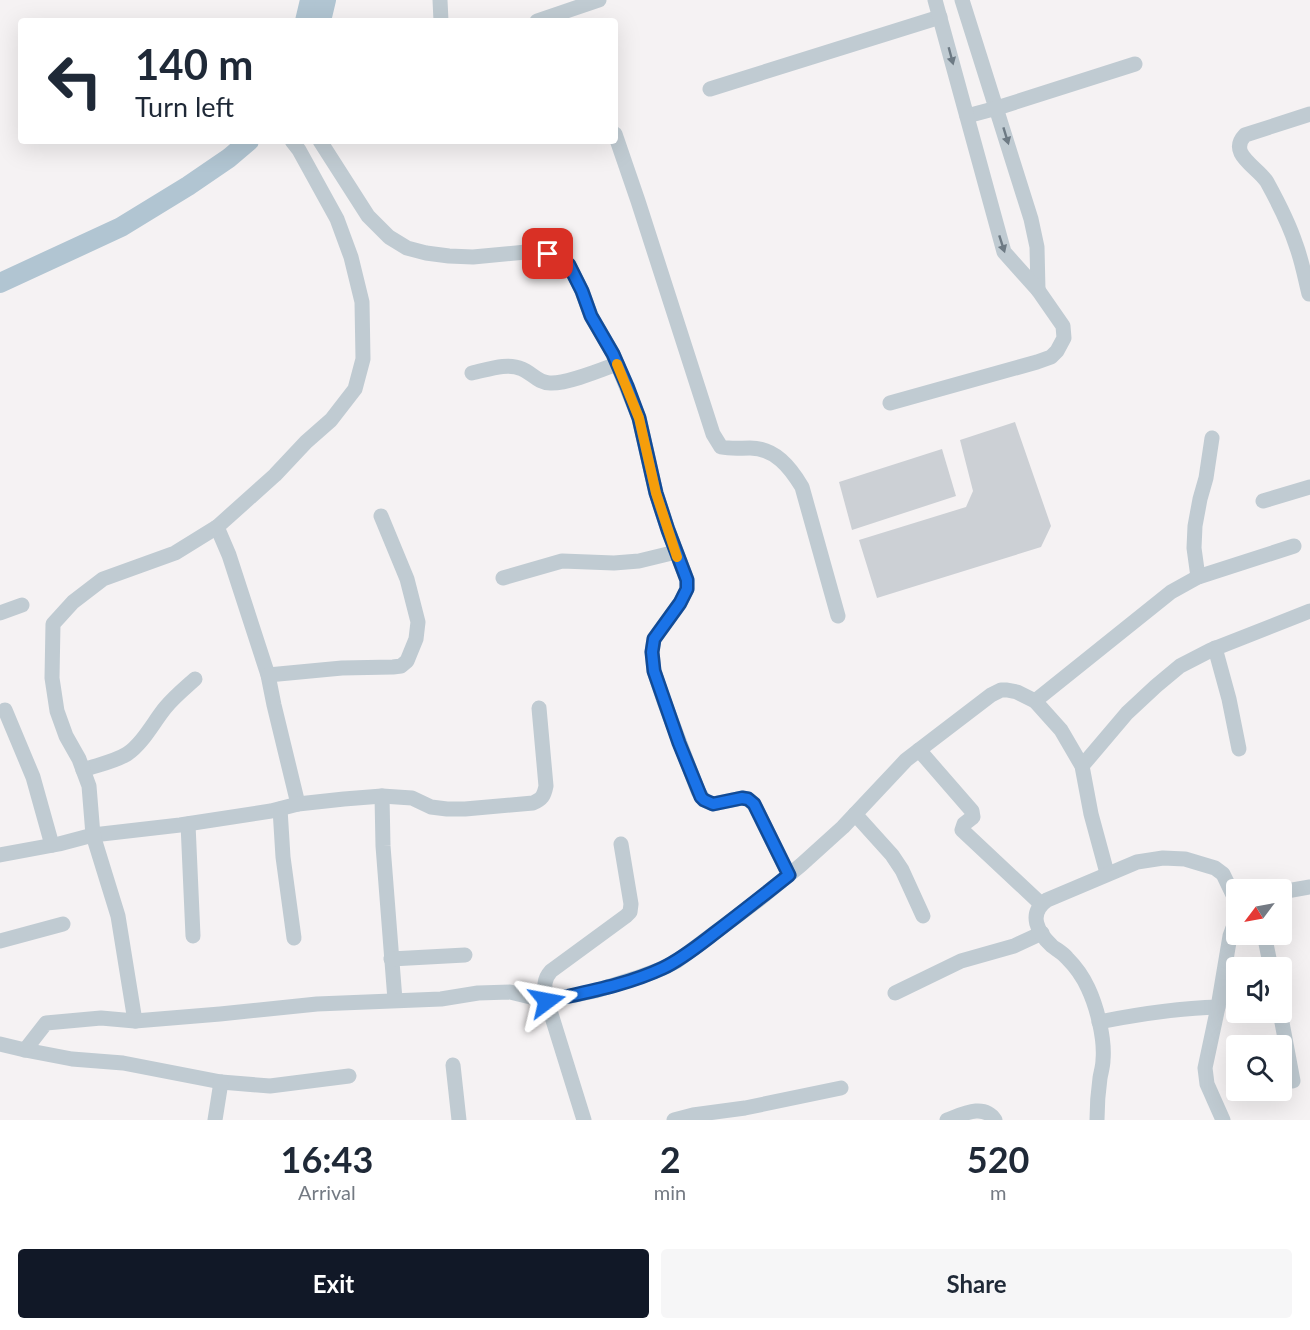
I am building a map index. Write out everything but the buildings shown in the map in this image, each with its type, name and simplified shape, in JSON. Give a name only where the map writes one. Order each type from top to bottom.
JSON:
[{"type":"main road","points":[[306,18],[310,0]]},
{"type":"main road","points":[[322,18],[326,0]]},
{"type":"main road","points":[[0,283],[121,226],[188,186],[245,144]]},
{"type":"street","points":[[440,0],[441,18]]},
{"type":"street","points":[[555,18],[573,15],[599,0]]},
{"type":"street","points":[[890,403],[1051,357],[1064,338],[1063,326],[1038,290],[1004,252],[935,0]]},
{"type":"street","points":[[962,0],[1032,219],[1037,247],[1038,290]]},
{"type":"street","points":[[710,89],[940,17]]},
{"type":"street","points":[[967,116],[1135,64]]},
{"type":"street","points":[[1310,114],[1245,135],[1239,147],[1241,155],[1265,180],[1303,244],[1310,294]]},
{"type":"street","points":[[618,143],[713,434],[721,447],[751,448],[767,452],[782,460],[794,473],[802,487],[838,615]]},
{"type":"street","points":[[135,1021],[118,916],[93,834],[89,786],[57,711],[52,678],[53,624],[73,602],[104,579],[175,553],[217,526],[275,475],[306,442],[331,420],[355,389],[363,359],[362,302],[351,257],[337,219],[294,144]]},
{"type":"street","points":[[322,144],[368,216],[389,237],[407,248],[426,253],[472,257],[536,251],[560,258],[569,265],[591,316],[617,364],[639,418],[656,493],[687,580],[687,589],[680,603],[654,639],[652,652],[654,671],[679,743],[704,800],[713,804],[742,798],[754,804],[789,875]]},
{"type":"street","points":[[472,373],[512,366],[520,368],[538,380],[555,383],[617,364]]},
{"type":"street","points":[[1198,577],[1194,548],[1196,526],[1212,438]]},
{"type":"street","points":[[1263,501],[1310,487]]},
{"type":"street","points":[[268,675],[342,668],[393,668],[407,662],[416,639],[418,622],[407,579],[381,516]]},
{"type":"street","points":[[217,526],[229,555],[268,675],[298,804]]},
{"type":"street","points":[[1035,701],[1171,592],[1198,577],[1294,546]]},
{"type":"street","points":[[503,578],[562,561],[639,561],[676,552]]},
{"type":"street","points":[[0,613],[22,605]]},
{"type":"street","points":[[1082,766],[1127,713],[1180,666],[1215,648],[1310,611]]},
{"type":"street","points":[[1215,648],[1229,699],[1239,749]]},
{"type":"street","points":[[83,770],[126,755],[166,708],[195,679]]},
{"type":"street","points":[[25,1050],[46,1023],[101,1018],[135,1021],[317,1004],[441,999],[477,993],[510,992],[547,1001],[596,991],[661,969],[677,961],[761,898],[843,827],[906,760],[990,695],[1001,690],[1017,692],[1035,701],[1060,730],[1082,766],[1091,814],[1107,873]]},
{"type":"street","points":[[0,855],[93,834],[233,818],[298,804],[382,796],[412,798],[431,807],[447,809],[533,803],[544,795],[546,786],[539,708]]},
{"type":"street","points":[[5,710],[33,777],[52,845]]},
{"type":"street","points":[[919,750],[972,811],[973,817],[964,824],[962,830],[1041,904]]},
{"type":"street","points":[[382,796],[383,846],[395,1000]]},
{"type":"street","points":[[280,809],[283,858],[294,938]]},
{"type":"street","points":[[855,814],[892,855],[902,870],[923,916]]},
{"type":"street","points":[[188,824],[193,936]]},
{"type":"street","points":[[584,1120],[547,1001],[544,984],[545,977],[550,971],[630,912],[631,904],[621,844]]},
{"type":"street","points":[[1097,1120],[1103,1059],[1099,1022],[1088,987],[1066,956],[1051,945],[1035,920],[1041,904],[1107,873],[1137,862],[1163,858],[1185,859],[1215,868],[1223,874],[1226,880]]},
{"type":"street","points":[[1292,890],[1310,886]]},
{"type":"street","points":[[0,941],[63,924]]},
{"type":"street","points":[[895,993],[960,961],[1014,946],[1042,933]]},
{"type":"street","points":[[1223,1120],[1208,1084],[1205,1068],[1228,945]]},
{"type":"street","points":[[392,959],[465,955]]},
{"type":"street","points":[[1099,1022],[1174,1009],[1218,1007]]},
{"type":"street","points":[[1282,1023],[1293,1081]]},
{"type":"street","points":[[0,1044],[72,1059],[123,1063],[221,1082],[270,1086],[349,1076]]},
{"type":"street","points":[[453,1065],[459,1120]]},
{"type":"street","points":[[215,1120],[221,1082]]},
{"type":"street","points":[[674,1120],[841,1088]]},
{"type":"street","points":[[947,1120],[974,1111],[984,1111],[991,1114],[995,1120]]},
{"type":"slow traffic","points":[[617,364],[639,418],[656,493],[677,557]]},
{"type":"route","points":[[547,1001],[596,991],[661,969],[677,961],[789,875],[754,804],[742,798],[713,804],[704,800],[698,791],[679,743],[654,671],[652,652],[654,639],[680,603],[687,589],[687,580],[656,493],[639,418],[627,386],[613,354],[591,316],[569,265],[560,258],[548,254]]}]
